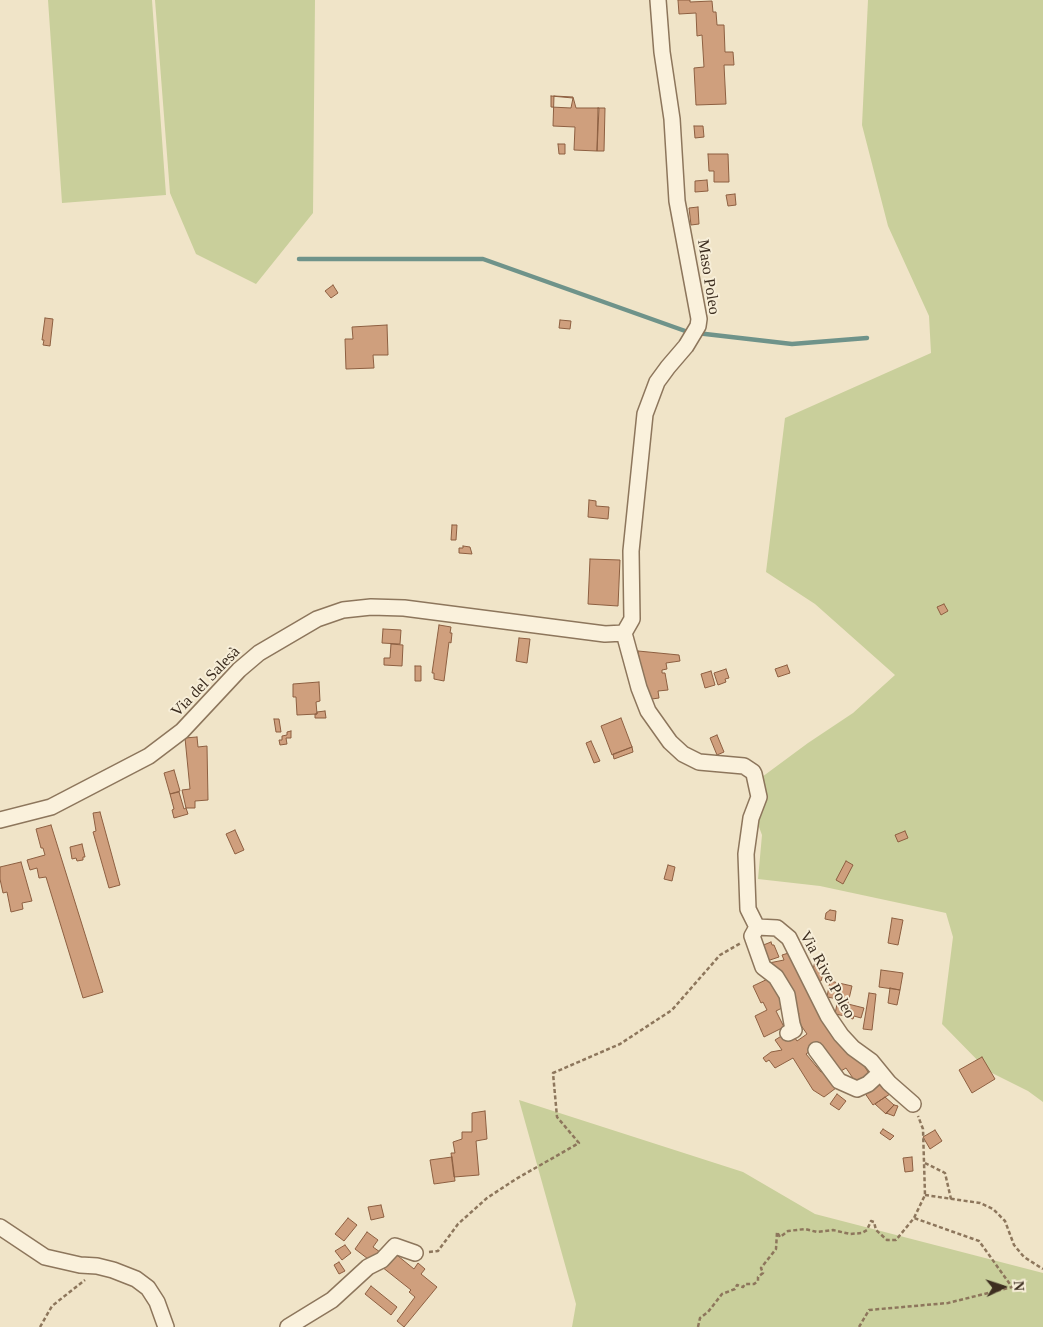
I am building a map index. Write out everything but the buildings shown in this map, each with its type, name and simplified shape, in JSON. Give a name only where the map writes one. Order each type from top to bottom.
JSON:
[{"type":"street","name":"Maso Poleo","points":[[624,633],[632,619],[631,551],[645,414],[657,382],[693,334],[698,326],[699,319],[677,201],[672,119],[662,52],[658,0]]},
{"type":"street","name":"Via del Salesà","points":[[0,820],[51,806],[149,756],[182,731],[239,670],[260,653],[318,619],[343,610],[371,607],[404,608],[605,634],[624,633]]},
{"type":"street","points":[[624,633],[639,688],[648,711],[670,742],[683,754],[699,762],[744,766],[754,774],[759,797],[752,818],[746,862],[748,909],[764,966],[776,977],[787,994],[794,1030],[788,1033]]},
{"type":"street","name":"Via Rive Poleo","points":[[755,931],[777,928],[789,938],[828,1016],[841,1035],[853,1048],[871,1060],[889,1083],[913,1104]]},
{"type":"street","points":[[816,1050],[839,1081],[857,1089],[868,1084],[880,1073]]},
{"type":"street","points":[[0,1227],[45,1257],[80,1265],[97,1266],[136,1279],[148,1288],[157,1302],[166,1327]]},
{"type":"street","points":[[288,1327],[343,1292],[356,1276],[382,1260],[395,1246],[415,1253]]},
{"type":"path","points":[[415,1253],[438,1252],[458,1224],[487,1198],[516,1179],[579,1144],[556,1118],[554,1073],[620,1044],[672,1010],[720,955],[755,931]]},
{"type":"path","points":[[698,1327],[700,1318],[708,1312],[722,1294],[735,1289],[737,1285],[743,1288],[745,1284],[754,1284],[758,1281],[758,1277],[763,1273],[760,1268],[776,1250],[777,1232],[780,1237],[788,1231],[805,1229],[817,1232],[833,1230],[850,1234],[862,1233],[867,1230],[871,1221],[874,1222],[876,1230],[887,1240],[896,1240],[914,1218],[925,1194],[922,1129],[913,1104]]},
{"type":"path","points":[[925,1163],[945,1173],[951,1199]]},
{"type":"path","points":[[925,1194],[980,1203],[993,1209],[1005,1221],[1014,1245],[1024,1257],[1043,1269]]},
{"type":"path","points":[[859,1327],[869,1310],[948,1303],[1012,1287],[979,1241],[914,1218]]},
{"type":"path","points":[[40,1327],[52,1306],[84,1280],[92,1279]]},
{"type":"green space","points":[[48,0],[152,0],[166,195],[62,203]]},
{"type":"green space","points":[[155,0],[315,0],[313,213],[256,284],[196,254],[170,193]]},
{"type":"green space","points":[[868,0],[1043,0],[1043,1102],[1028,1091],[988,1071],[942,1024],[953,937],[946,913],[820,886],[758,879],[762,835],[753,811],[762,777],[853,713],[895,675],[815,604],[766,572],[785,418],[931,353],[929,316],[888,226],[862,125]]},
{"type":"green space","points":[[519,1100],[743,1172],[815,1214],[1043,1273],[1043,1327],[572,1327],[576,1304]]},
{"type":"waterway","points":[[299,259],[483,259],[688,332],[792,344],[867,338]]}]
